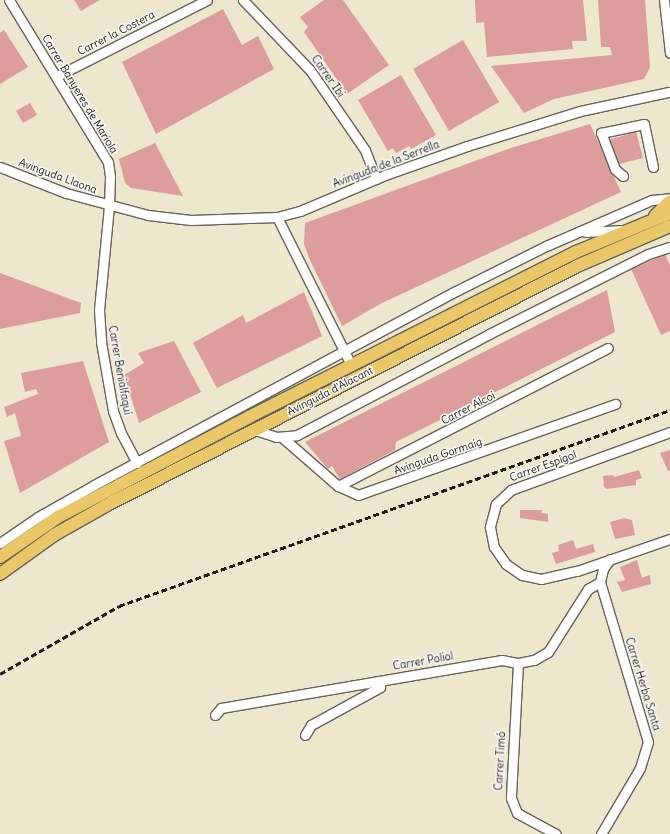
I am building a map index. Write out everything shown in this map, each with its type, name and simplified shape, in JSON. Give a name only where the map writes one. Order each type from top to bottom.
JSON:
[{"type":"main road","points":[[650,220],[670,201]]},
{"type":"main road","name":"Avinguda d'Alacant","points":[[0,557],[58,517],[351,365],[569,256],[650,220],[670,213]]},
{"type":"main road","name":"Avinguda d'Alacant","points":[[0,574],[36,547],[74,523],[613,250],[670,226]]},
{"type":"main road","points":[[613,250],[639,247],[670,236]]},
{"type":"street","name":"Carrer Banyeres de Mariola","points":[[9,0],[57,76],[108,162],[110,177],[109,206]]},
{"type":"street","name":"Carrer la Costera","points":[[57,76],[207,0]]},
{"type":"street","name":"Carrer Ibi","points":[[243,0],[310,70],[365,150],[376,179]]},
{"type":"street","points":[[664,0],[670,52]]},
{"type":"street","name":"Avinguda de la Serrella","points":[[109,206],[148,215],[191,220],[277,217],[300,211],[376,179],[467,146],[580,111],[670,93]]},
{"type":"street","points":[[624,176],[615,170],[601,133],[644,124],[653,167]]},
{"type":"street","name":"Avinguda Llaona","points":[[0,167],[109,206]]},
{"type":"street","points":[[0,543],[38,517],[245,406],[343,349],[539,249],[652,200],[670,198]]},
{"type":"street","name":"Carrer Benialfaquí","points":[[109,206],[101,272],[101,342],[114,411],[121,433],[137,463]]},
{"type":"street","points":[[277,217],[351,365]]},
{"type":"street","points":[[580,232],[627,230]]},
{"type":"street","points":[[256,430],[283,438],[297,435],[495,331],[648,254],[670,247]]},
{"type":"street","name":"Carrer Alcoi","points":[[338,486],[608,348]]},
{"type":"street","name":"Avinguda Gormaig","points":[[283,438],[338,486],[358,495],[615,404]]},
{"type":"street","name":"Carrer Espígol","points":[[670,432],[511,490],[496,504],[490,527],[494,547],[506,564],[522,575],[548,579],[670,539]]},
{"type":"street","points":[[600,582],[602,569],[610,559]]},
{"type":"street","name":"Carrer Poliol","points":[[215,715],[221,708],[502,660],[518,663],[534,660],[548,652],[588,589],[600,582]]},
{"type":"street","name":"Carrer Herba Santa","points":[[600,582],[648,742],[642,764],[601,834]]},
{"type":"street","name":"Carrer Timó","points":[[518,663],[510,792],[512,802],[517,812],[556,834]]},
{"type":"street","points":[[305,735],[311,725],[380,687],[379,681]]},
{"type":"building","points":[[74,0],[100,0],[81,11]]},
{"type":"building","points":[[324,0],[343,0],[389,65],[347,94],[304,32],[308,27],[300,17]]},
{"type":"building","points":[[475,0],[583,0],[587,41],[572,41],[573,49],[487,57],[484,22],[476,23]]},
{"type":"building","points":[[598,0],[645,0],[650,67],[644,79],[554,99],[524,113],[491,66],[612,55],[610,47],[601,47]]},
{"type":"building","points":[[223,9],[242,45],[258,36],[274,69],[156,134],[122,62]]},
{"type":"building","points":[[4,30],[28,67],[0,84],[0,33]]},
{"type":"building","points":[[463,40],[499,102],[449,131],[413,69]]},
{"type":"building","points":[[401,75],[436,135],[411,149],[409,146],[396,153],[393,148],[388,151],[358,100]]},
{"type":"building","points":[[30,103],[37,115],[23,123],[16,111]]},
{"type":"building","points":[[590,124],[621,192],[382,303],[342,326],[310,260],[304,244],[305,223],[511,148]]},
{"type":"building","points":[[636,132],[643,158],[615,165],[608,140]]},
{"type":"building","points":[[155,143],[183,196],[131,188],[125,183],[119,159]]},
{"type":"building","points":[[665,254],[670,265],[670,331],[661,335],[631,269]]},
{"type":"building","points":[[0,273],[81,303],[80,313],[0,329]]},
{"type":"building","points":[[607,290],[615,332],[396,442],[395,450],[340,479],[332,466],[328,469],[305,442]]},
{"type":"building","points":[[304,292],[322,336],[217,388],[193,343],[243,315],[246,323]]},
{"type":"building","points":[[174,341],[201,392],[139,423],[124,375],[144,363],[138,353]]},
{"type":"building","points":[[83,361],[109,442],[20,493],[4,441],[21,436],[15,413],[7,417],[4,407],[38,394],[36,389],[25,392],[21,373]]},
{"type":"building","points":[[670,450],[670,471],[668,471],[660,453]]},
{"type":"building","points":[[639,470],[642,478],[636,480],[636,485],[607,489],[604,487],[603,476],[613,475],[614,477]]},
{"type":"building","points":[[520,510],[542,510],[541,513],[548,514],[548,522],[520,518]]},
{"type":"building","points":[[624,518],[632,520],[635,535],[615,539],[610,522]]},
{"type":"building","points":[[573,540],[576,549],[593,544],[595,552],[556,564],[552,553],[559,551],[558,545]]},
{"type":"building","points":[[637,560],[642,578],[650,575],[651,584],[622,592],[617,582],[625,580],[620,567]]},
{"type":"railway","points":[[0,674],[119,606],[670,410]]}]
